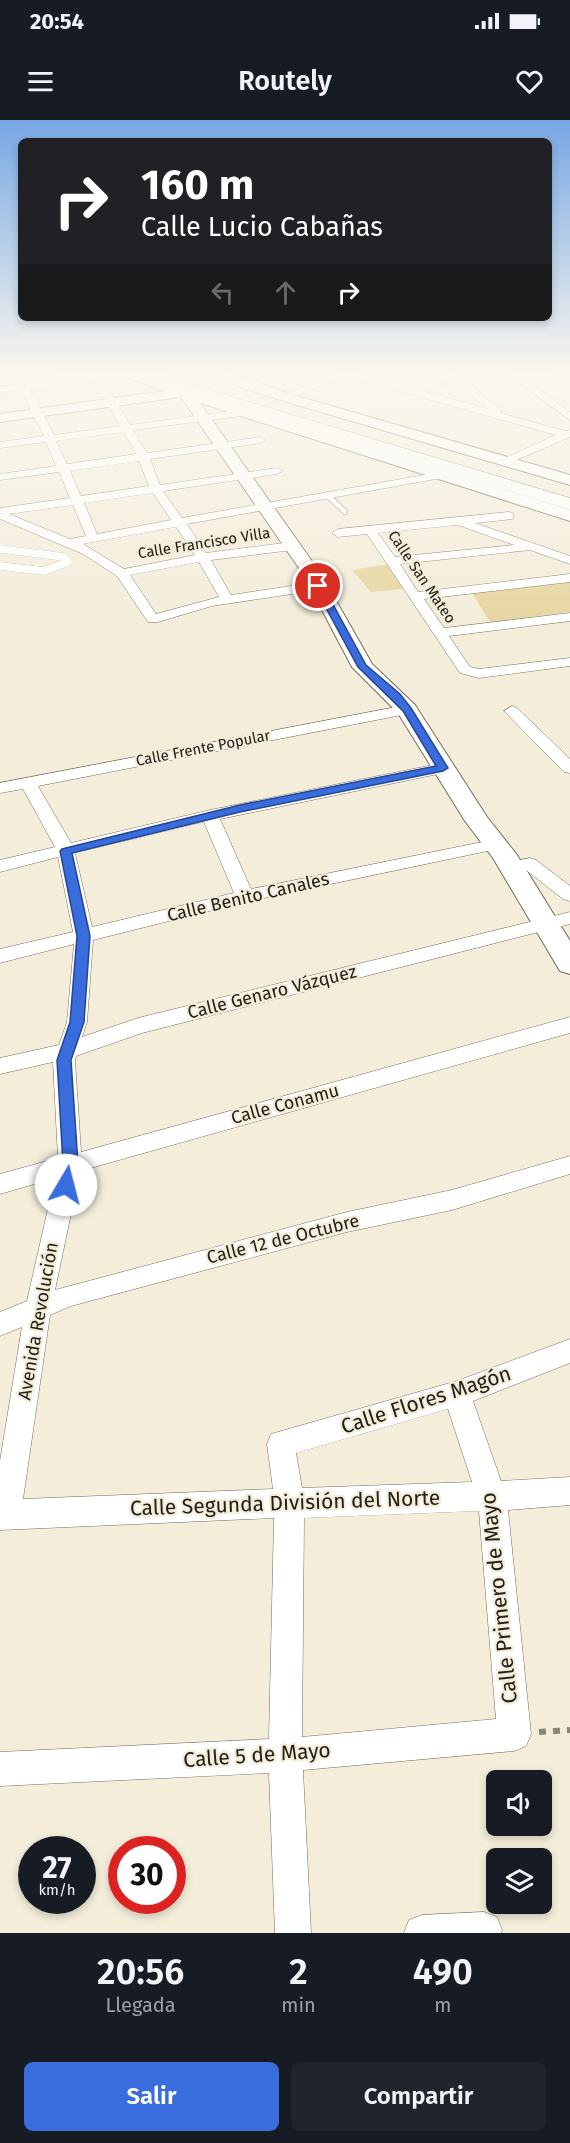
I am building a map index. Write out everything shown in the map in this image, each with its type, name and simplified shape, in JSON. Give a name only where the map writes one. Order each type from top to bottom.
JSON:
[{"type":"main road","points":[[408,455],[570,504]]},
{"type":"main road","points":[[437,455],[570,490]]},
{"type":"street","points":[[57,455],[93,538]]},
{"type":"street","points":[[0,477],[153,455]]},
{"type":"street","points":[[227,455],[318,586],[363,667],[407,710],[477,820],[512,867],[570,964]]},
{"type":"street","points":[[375,455],[570,516]]},
{"type":"street","points":[[482,455],[570,480]]},
{"type":"street","points":[[507,462],[522,455]]},
{"type":"street","points":[[143,456],[155,488],[203,557],[227,599]]},
{"type":"street","points":[[0,513],[77,499],[277,471]]},
{"type":"street","points":[[70,543],[441,475],[472,474]]},
{"type":"street","points":[[0,513],[88,551],[122,573],[153,619],[194,606],[227,599],[318,586]]},
{"type":"street","name":"Calle San Mateo","points":[[509,516],[369,530],[465,670],[471,674],[570,662]]},
{"type":"street","points":[[456,521],[570,560]]},
{"type":"street","points":[[338,533],[369,530]]},
{"type":"street","name":"Calle Francisco Villa","points":[[122,573],[203,557],[292,546]]},
{"type":"street","points":[[391,561],[529,547]]},
{"type":"street","points":[[415,596],[570,578]]},
{"type":"street","points":[[440,633],[570,617]]},
{"type":"street","name":"Calle Frente Popular","points":[[0,788],[407,710]]},
{"type":"street","points":[[512,711],[565,757]]},
{"type":"street","points":[[0,866],[210,815],[443,768]]},
{"type":"street","name":"Avenida Revolución","points":[[3,1514],[38,1309],[70,1164],[64,1060],[77,1022],[84,936],[66,851],[28,783]]},
{"type":"street","points":[[210,815],[245,896]]},
{"type":"street","name":"Calle Benito Canales","points":[[0,956],[245,896],[497,844]]},
{"type":"street","points":[[512,867],[530,864],[570,895]]},
{"type":"street","name":"Calle Genaro Vázquez","points":[[0,1066],[66,1051],[138,1026],[570,918]]},
{"type":"street","name":"Calle Conamu","points":[[0,1184],[570,1025]]},
{"type":"street","name":"Calle 12 de Octubre","points":[[0,1324],[68,1296],[347,1221],[452,1200],[570,1165]]},
{"type":"street","name":"Calle Flores Magón","points":[[289,1503],[281,1444],[457,1394],[570,1351]]},
{"type":"street","name":"Calle Primero de Mayo","points":[[457,1394],[492,1497],[514,1734]]},
{"type":"street","name":"Calle Segunda División del Norte","points":[[3,1514],[89,1508],[492,1497],[570,1491]]},
{"type":"street","points":[[289,1503],[285,1755],[293,1933]]},
{"type":"street","name":"Calle 5 de Mayo","points":[[0,1769],[285,1755],[514,1734]]},
{"type":"street","points":[[422,1933],[484,1930]]},
{"type":"lane","points":[[327,495],[345,512]]},
{"type":"lane","points":[[0,549],[64,557],[68,562],[45,571],[0,566]]},
{"type":"shaded area","points":[[389,564],[403,589],[371,592],[352,570]]},
{"type":"shaded area","points":[[570,581],[570,612],[490,622],[472,593]]},
{"type":"route","points":[[66,1185],[70,1164],[64,1060],[77,1022],[84,936],[66,851],[240,809],[443,768],[407,710],[363,667],[318,586]]}]
